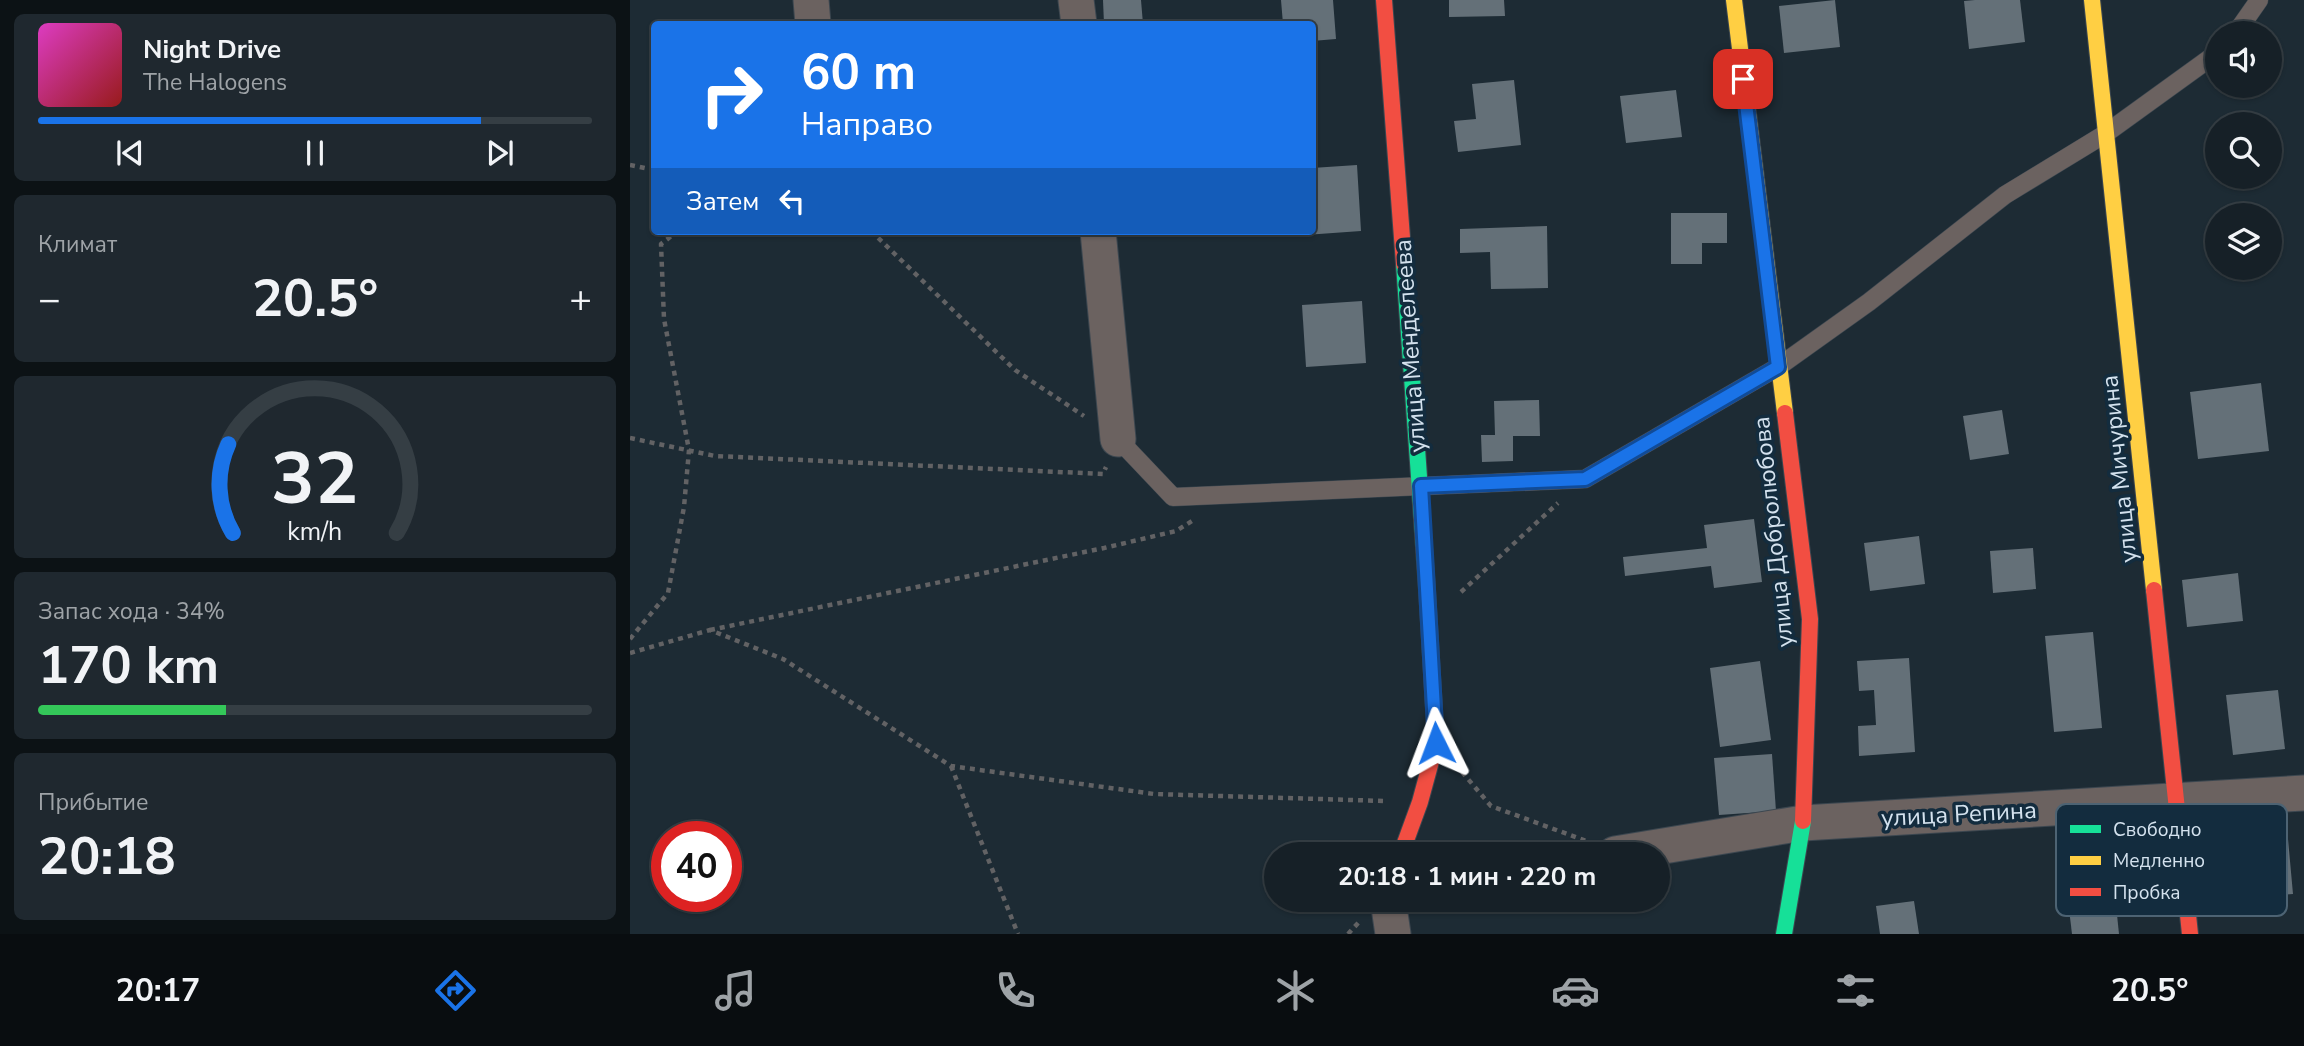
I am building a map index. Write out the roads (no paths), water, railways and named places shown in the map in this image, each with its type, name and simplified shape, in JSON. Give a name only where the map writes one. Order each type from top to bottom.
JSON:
[{"type":"street","points":[[811,0],[813,21]]},
{"type":"street","points":[[1076,0],[1079,21]]},
{"type":"street","name":"улица Менделеева","points":[[1384,0],[1421,486],[1436,743],[1420,802],[1405,842]]},
{"type":"street","name":"улица Добролюбова","points":[[1734,0],[1810,619],[1803,823],[1784,934]]},
{"type":"street","name":"улица Мичурина","points":[[2092,0],[2178,802]]},
{"type":"street","points":[[1098,235],[1118,439]]},
{"type":"street","name":"улица Репина","points":[[2142,804],[2304,793]]},
{"type":"street","name":"улица Репина","points":[[1670,845],[1803,823],[2056,809]]},
{"type":"street","points":[[1390,912],[1393,934]]},
{"type":"street","name":"улица Мичурина","points":[[2188,916],[2190,934]]},
{"type":"lane","points":[[2244,21],[2259,0]]},
{"type":"lane","points":[[1118,439],[1172,497],[1585,479],[1778,367],[1869,302],[2005,195],[2105,134],[2205,62]]}]
